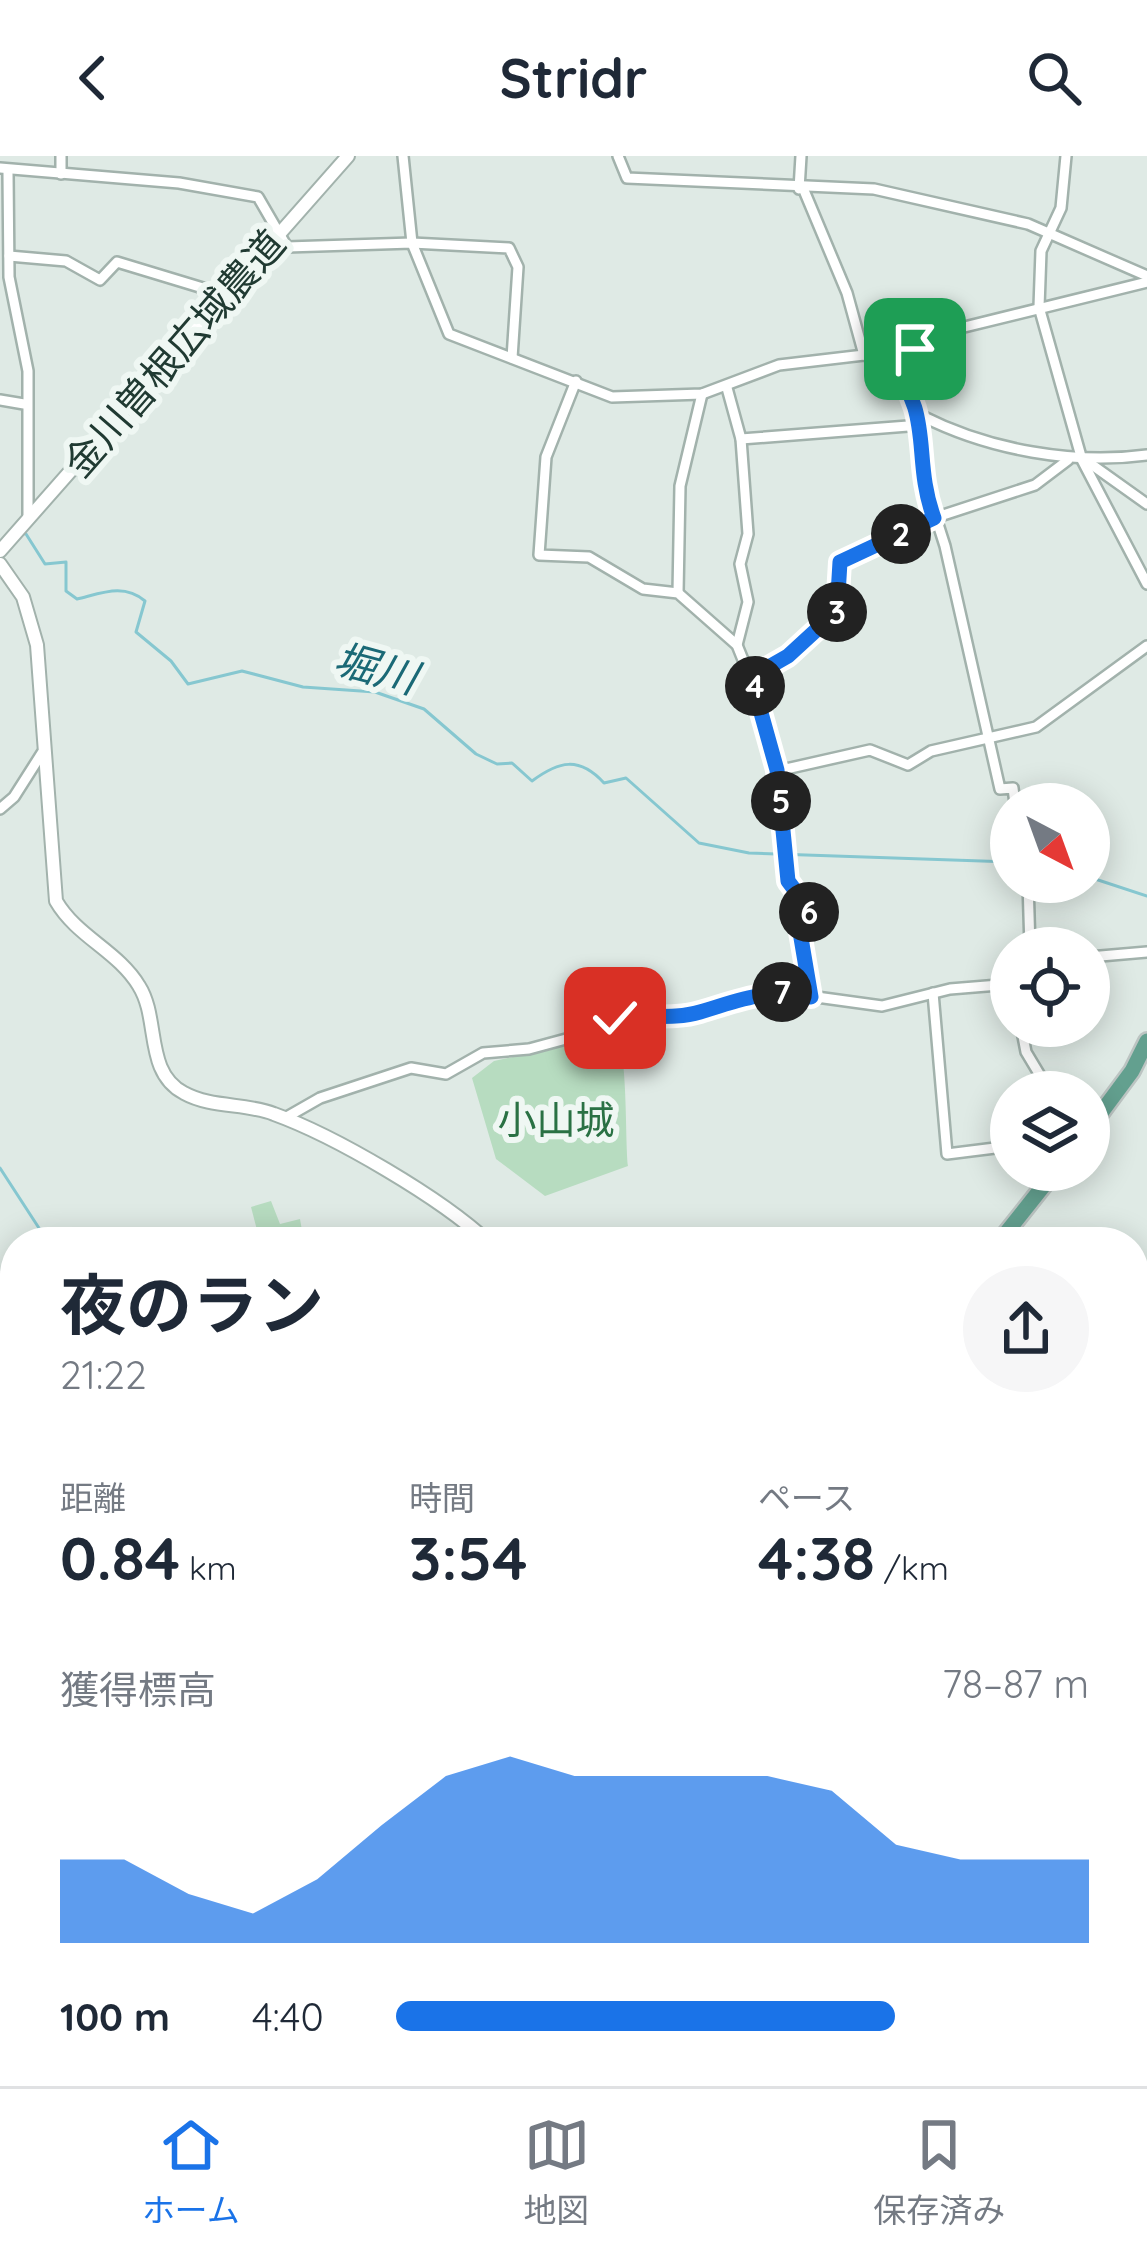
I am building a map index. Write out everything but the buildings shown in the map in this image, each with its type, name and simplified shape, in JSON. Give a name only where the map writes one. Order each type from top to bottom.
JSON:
[{"type":"main road","points":[[1110,1097],[1145,1051]]},
{"type":"main road","points":[[1011,1227],[1039,1191]]},
{"type":"street","points":[[61,156],[61,175]]},
{"type":"street","name":"金川曽根広域農道","points":[[0,550],[348,156]]},
{"type":"street","points":[[403,156],[412,243],[449,334],[612,397],[702,394],[779,365],[864,355],[887,360],[944,332],[1147,279]]},
{"type":"street","points":[[618,156],[627,178],[874,189],[978,211],[1048,234],[1147,279]]},
{"type":"street","points":[[801,156],[801,189],[847,293],[864,355]]},
{"type":"street","points":[[1066,156],[1061,208],[1039,260],[1039,307],[1083,460],[1147,584]]},
{"type":"street","points":[[20,527],[28,371],[5,278],[9,256],[4,170],[179,183],[258,197],[276,236],[287,248],[306,251],[412,243],[514,250],[518,267],[512,358]]},
{"type":"street","points":[[9,256],[66,261],[100,280],[117,262],[226,295]]},
{"type":"street","points":[[887,360],[922,421],[921,471],[945,546],[999,783]]},
{"type":"street","points":[[576,381],[546,457],[538,555],[589,557],[643,589],[678,593],[737,645],[777,770],[788,881],[809,909],[800,932],[811,997]]},
{"type":"street","points":[[727,388],[741,439],[748,534],[740,564],[748,602],[737,645]]},
{"type":"street","points":[[678,593],[680,486],[702,394]]},
{"type":"street","points":[[0,400],[24,404]]},
{"type":"street","points":[[741,439],[922,421],[1068,460],[1147,455]]},
{"type":"street","points":[[751,677],[788,656],[837,611],[840,562],[934,518],[1035,485],[1068,460]]},
{"type":"street","points":[[1083,460],[1147,504]]},
{"type":"street","points":[[0,564],[23,597],[37,645],[56,901],[70,924],[126,967],[142,989],[163,1074],[181,1092],[285,1118],[367,1162],[465,1227]]},
{"type":"street","points":[[777,770],[870,750],[908,764],[932,751],[1052,718],[1147,646]]},
{"type":"street","points":[[0,809],[14,797],[42,753]]},
{"type":"street","points":[[1110,955],[1147,952]]},
{"type":"street","points":[[285,1118],[320,1098],[412,1068],[446,1074],[483,1053],[529,1049],[603,1029],[615,1018],[698,1013],[727,1000],[773,992],[882,1006],[933,993],[990,986]]},
{"type":"street","points":[[933,993],[947,1154],[990,1149]]},
{"type":"green space","name":"小山城","points":[[616,1035],[624,1076],[628,1166],[545,1196],[496,1159],[472,1078],[494,1061]]},
{"type":"green space","points":[[271,1201],[280,1224],[300,1219],[301,1227],[256,1227],[251,1207]]},
{"type":"waterway","name":"堀川","points":[[19,533],[26,534],[45,564],[66,562],[66,591],[77,599],[121,591],[145,601],[136,632],[171,661],[188,684],[242,671],[303,687],[375,692],[424,709],[476,754],[497,764],[512,763],[532,781],[569,764],[586,768],[604,783],[626,778],[699,843],[749,853],[990,861]]},
{"type":"waterway","name":"堀川","points":[[1110,884],[1147,896]]},
{"type":"waterway","points":[[0,1168],[38,1227]]},
{"type":"route","points":[[615,1018],[698,1013],[727,1000],[773,992],[811,997],[800,932],[809,909],[788,881],[777,770],[766,717],[751,677],[788,656],[837,611],[840,562],[934,518],[921,471],[922,416],[900,374],[887,360],[915,349]]}]
